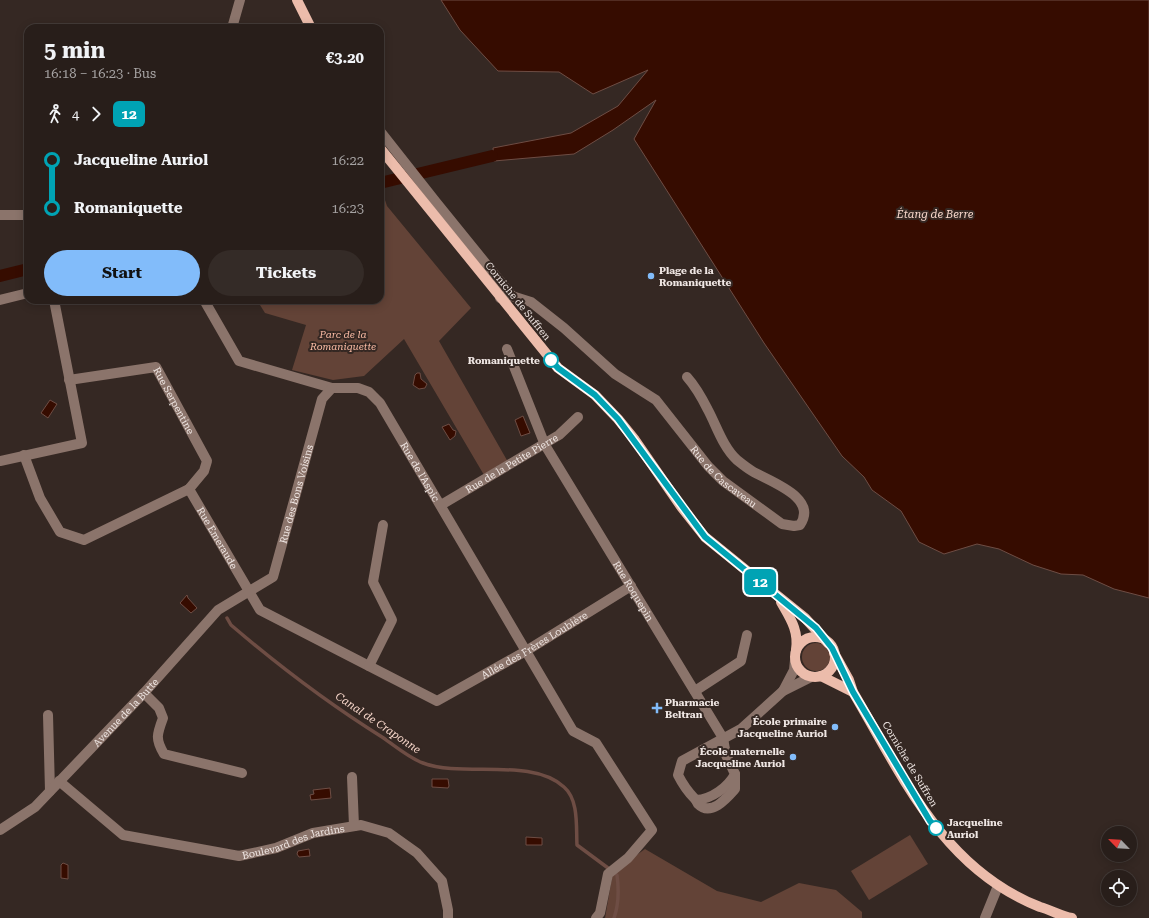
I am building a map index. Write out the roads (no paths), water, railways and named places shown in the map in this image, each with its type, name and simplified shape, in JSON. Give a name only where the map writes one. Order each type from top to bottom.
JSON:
[{"type":"main road","points":[[298,0],[309,24]]},
{"type":"main road","name":"Corniche de Suffren","points":[[384,153],[558,368],[595,395],[618,419],[705,537],[816,628],[828,643]]},
{"type":"main road","name":"Corniche de Suffren","points":[[778,597],[792,618],[796,630],[798,639],[796,655]]},
{"type":"main road","points":[[816,677],[830,669],[833,664],[834,654],[828,643],[817,638],[810,638],[804,640],[796,655],[801,672],[853,692]]},
{"type":"main road","name":"Corniche de Suffren","points":[[834,654],[849,680],[853,692],[930,821],[958,854],[998,886],[1019,898],[1072,918]]},
{"type":"street","points":[[233,24],[240,0]]},
{"type":"street","points":[[384,135],[512,296]]},
{"type":"street","points":[[0,215],[24,215]]},
{"type":"street","points":[[0,300],[24,294]]},
{"type":"street","name":"Rue de Cascaveau","points":[[500,298],[512,296],[531,302],[564,328],[615,374],[656,400],[708,466],[723,480],[782,524],[794,526],[800,525],[804,515],[804,508],[797,498],[786,488],[751,471],[736,459],[726,447],[697,390],[687,377]]},
{"type":"street","points":[[0,461],[82,443],[55,304]]},
{"type":"street","name":"Rue de l'Aspic","points":[[206,304],[239,361],[332,388],[358,388],[370,392],[441,506],[573,731],[596,743],[652,830],[628,858],[608,874],[600,913],[596,918]]},
{"type":"street","name":"Rue Roquepin","points":[[507,349],[545,444],[723,738],[726,755],[735,774],[735,789],[725,801],[712,808],[701,805],[684,787],[678,775],[682,761],[723,738]]},
{"type":"street","name":"Rue Serpentine","points":[[69,380],[156,367],[207,461],[204,471],[189,489]]},
{"type":"street","name":"Rue des Bons Voisins","points":[[248,591],[273,577],[322,399],[332,388]]},
{"type":"street","name":"Rue de la Petite Pierre","points":[[441,506],[559,435],[578,417]]},
{"type":"street","points":[[24,455],[40,498],[60,532],[84,540],[189,489]]},
{"type":"street","name":"Rue Emeraude","points":[[189,489],[260,610],[437,701]]},
{"type":"street","points":[[369,666],[392,620],[374,582],[383,524]]},
{"type":"street","name":"Allée des Frères Loubière","points":[[437,701],[526,651],[631,586]]},
{"type":"street","name":"Avenue de la Butte","points":[[0,830],[35,806],[50,791],[144,693],[218,610],[248,591]]},
{"type":"street","points":[[695,691],[741,661],[747,635]]},
{"type":"street","points":[[723,738],[742,729],[783,691],[794,670],[796,655]]},
{"type":"street","points":[[783,691],[816,677]]},
{"type":"street","points":[[144,693],[159,708],[163,718],[158,731],[158,742],[164,754],[242,773]]},
{"type":"street","points":[[48,714],[50,791]]},
{"type":"street","points":[[352,777],[354,826]]},
{"type":"street","name":"Boulevard des Jardins","points":[[59,781],[123,835],[239,856],[276,848],[313,833],[354,826],[361,825],[389,833],[417,853],[442,881],[448,910],[448,918]]},
{"type":"street","points":[[985,918],[998,886]]},
{"type":"water","name":"Étang de Berre","points":[[441,0],[1149,0],[1149,598],[1114,589],[1083,575],[1061,574],[1033,565],[999,549],[977,544],[944,554],[919,542],[901,511],[872,490],[864,477],[842,456],[764,343],[634,139],[656,100],[613,130],[574,154],[494,161],[493,148],[571,133],[618,106],[648,70],[593,94],[559,72],[498,71],[460,30]]},
{"type":"water","points":[[420,373],[421,379],[427,384],[425,388],[419,389],[413,385],[415,375]]},
{"type":"water","points":[[50,400],[57,404],[48,418],[41,413]]},
{"type":"water","points":[[523,416],[530,433],[521,436],[515,420]]},
{"type":"water","points":[[449,424],[453,430],[456,431],[455,436],[450,440],[442,427]]},
{"type":"water","points":[[187,595],[197,608],[191,613],[180,603]]},
{"type":"water","points":[[432,779],[448,779],[449,786],[448,788],[432,787]]},
{"type":"water","points":[[330,788],[331,798],[311,800],[310,795],[314,794],[313,790]]},
{"type":"water","points":[[526,837],[542,838],[542,845],[526,845]]},
{"type":"water","points":[[309,849],[310,856],[299,857],[297,854],[298,851]]},
{"type":"water","points":[[63,863],[68,865],[68,879],[61,878],[61,865]]},
{"type":"waterway","points":[[384,182],[492,156]]},
{"type":"waterway","points":[[0,276],[24,270]]},
{"type":"waterway","name":"Canal de Craponne","points":[[227,618],[231,625],[305,684],[407,755],[418,761],[439,767],[457,769],[496,769],[534,773],[550,778],[564,787],[569,792],[576,814],[577,845],[608,868]]},
{"type":"waterway","name":"Canal de Craponne","points":[[614,918],[618,897],[617,875]]},
{"type":"place","name":"Plage de la Romaniquette","points":[[651,276]]},
{"type":"place","name":"Romaniquette","points":[[551,360]]},
{"type":"place","name":"Pharmacie Beltran","points":[[657,708]]},
{"type":"place","name":"École primaire Jacqueline Auriol","points":[[835,727]]},
{"type":"place","name":"École maternelle Jacqueline Auriol","points":[[793,757]]},
{"type":"place","name":"Jacqueline Auriol","points":[[936,828]]},
{"type":"park label","name":"Parc de la Romaniquette","points":[[343,340]]}]
